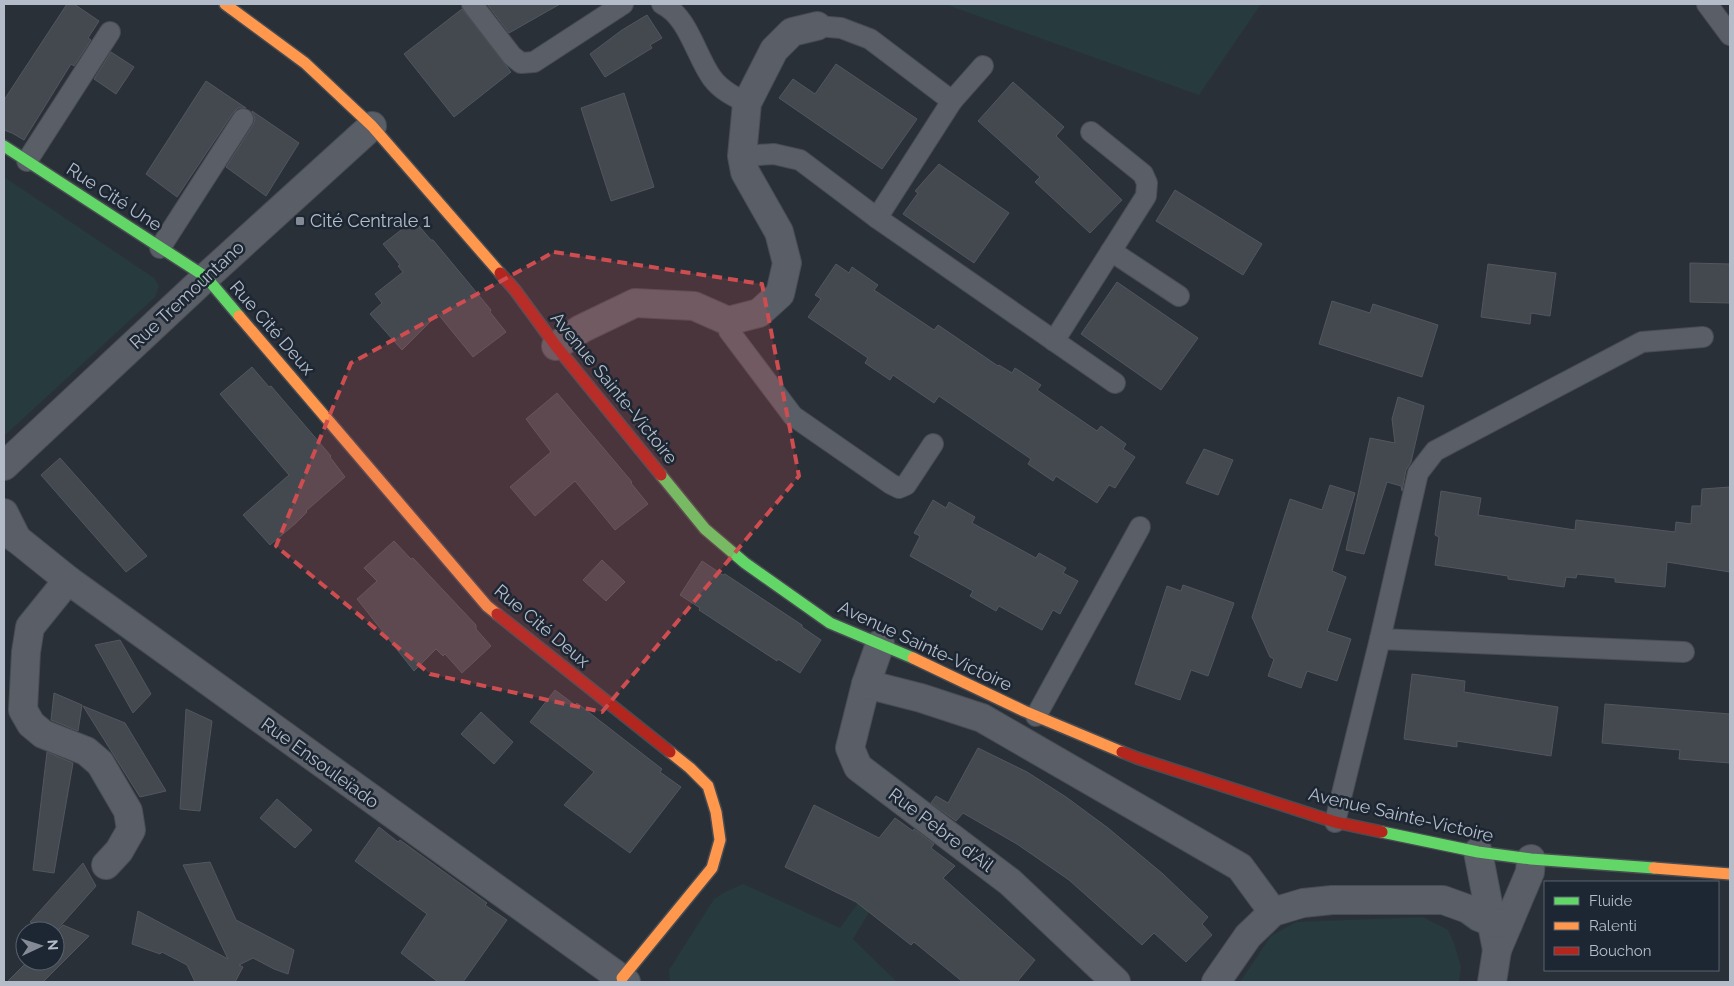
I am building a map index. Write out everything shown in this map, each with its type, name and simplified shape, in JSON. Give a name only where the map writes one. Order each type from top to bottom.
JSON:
[{"type":"street","name":"Avenue Sainte-Victoire","points":[[225,4],[306,63],[372,126],[515,290],[556,346],[705,529],[745,563],[830,623],[929,664],[1036,716],[1137,758],[1335,822],[1478,852],[1531,859],[1730,874]]},
{"type":"street","points":[[556,346],[581,329],[635,303],[694,306],[728,321],[759,313],[780,294],[787,263],[779,232],[745,172],[742,156],[747,103],[774,50],[792,32],[817,26]]},
{"type":"street","name":"Rue Tremountano","points":[[4,466],[206,277],[372,126]]},
{"type":"street","name":"Rue Cité Une","points":[[4,146],[206,277]]},
{"type":"street","name":"Rue Cité Deux","points":[[206,277],[487,606],[690,768],[708,786],[716,812],[720,840],[712,868],[624,980]]},
{"type":"street","name":"Rue Ensouleïado","points":[[4,513],[10,535],[68,580],[293,744],[624,980]]},
{"type":"street","points":[[68,580],[30,627],[26,652],[24,710],[31,724],[43,734],[86,751],[100,763],[128,811],[131,830],[119,851],[106,865]]},
{"type":"street","name":"Rue Pebre d'Ail","points":[[880,644],[866,684],[850,748],[858,767],[1010,882],[1116,982]]},
{"type":"street","points":[[866,684],[921,698],[982,718],[1240,867],[1273,912]]},
{"type":"street","points":[[1478,852],[1500,923]]},
{"type":"street","points":[[1492,982],[1500,923],[1530,872],[1531,859]]},
{"type":"street","points":[[1216,982],[1248,936],[1273,912],[1303,903],[1332,900],[1443,900],[1468,909],[1480,917],[1500,923]]},
{"type":"lane","points":[[472,4],[512,56],[520,63],[534,62],[623,4]]},
{"type":"lane","points":[[662,4],[667,6],[680,19],[712,78],[726,92],[747,103]]},
{"type":"lane","points":[[1707,4],[1730,35]]},
{"type":"lane","points":[[817,26],[841,28],[870,39],[952,101]]},
{"type":"lane","points":[[27,161],[110,32]]},
{"type":"lane","points":[[877,218],[952,101],[983,66]]},
{"type":"lane","points":[[160,248],[243,119]]},
{"type":"lane","points":[[1054,341],[1146,196],[1147,183],[1144,174],[1091,132]]},
{"type":"lane","points":[[742,156],[774,154],[800,160],[877,218],[1115,383]]},
{"type":"lane","points":[[1111,250],[1179,296]]},
{"type":"lane","points":[[728,321],[729,332],[793,416],[891,484],[899,488],[906,485],[933,444]]},
{"type":"lane","points":[[1335,822],[1418,473],[1435,451],[1642,342],[1703,337]]},
{"type":"lane","points":[[1036,716],[1140,527]]},
{"type":"lane","points":[[1380,639],[1684,652]]},
{"type":"highlighted area","points":[[554,252],[762,284],[799,476],[602,712],[430,674],[276,546],[351,363]]},
{"type":"green space","points":[[948,4],[1261,4],[1199,95]]},
{"type":"green space","points":[[4,177],[154,278],[159,286],[155,297],[4,436]]},
{"type":"green space","points":[[908,833],[914,837],[853,939],[897,982],[670,982],[669,970],[714,899],[725,892],[743,884],[840,928]]},
{"type":"green space","points":[[1423,917],[1448,930],[1461,967],[1459,982],[1240,982],[1271,936],[1296,922]]},
{"type":"building","points":[[67,4],[74,4],[99,21],[88,38],[91,40],[74,66],[71,64],[24,140],[4,130],[4,100]]},
{"type":"building","points":[[487,4],[560,4],[509,33]]},
{"type":"building","points":[[462,9],[511,72],[454,117],[404,54]]},
{"type":"building","points":[[647,15],[662,38],[650,45],[652,48],[605,77],[590,54],[622,30]]},
{"type":"building","points":[[111,52],[134,67],[116,94],[94,79]]},
{"type":"building","points":[[836,64],[917,119],[882,169],[779,98],[793,79],[815,94]]},
{"type":"building","points":[[206,81],[246,108],[238,108],[233,113],[177,197],[146,174]]},
{"type":"building","points":[[1013,82],[1064,127],[1056,136],[1122,200],[1090,233],[1035,182],[1040,177],[978,121]]},
{"type":"building","points":[[624,93],[654,187],[611,201],[581,108]]},
{"type":"building","points":[[252,111],[299,143],[266,196],[226,167],[253,125],[255,119]]},
{"type":"building","points":[[939,164],[1009,213],[974,263],[903,214],[918,193],[915,191]]},
{"type":"building","points":[[1175,190],[1262,244],[1243,275],[1156,221]]},
{"type":"building","points":[[414,220],[491,310],[490,312],[506,332],[473,357],[438,314],[402,350],[370,314],[382,303],[375,294],[403,272],[398,266],[400,265],[383,244]]},
{"type":"building","points":[[1690,263],[1730,264],[1730,303],[1690,302]]},
{"type":"building","points":[[836,264],[849,273],[852,267],[878,285],[874,290],[934,330],[938,325],[998,366],[1012,373],[1015,368],[1041,385],[1037,390],[1097,431],[1101,426],[1126,444],[1123,449],[1135,457],[1115,488],[1109,485],[1097,503],[1056,476],[1053,481],[1028,464],[1031,459],[939,396],[934,403],[893,375],[890,380],[865,363],[868,358],[808,317],[821,299],[815,295]]},
{"type":"building","points":[[1488,264],[1556,273],[1550,316],[1531,313],[1530,324],[1481,317]]},
{"type":"building","points":[[1117,282],[1198,338],[1161,390],[1081,334]]},
{"type":"building","points":[[1332,301],[1370,313],[1373,304],[1438,325],[1422,377],[1319,344]]},
{"type":"building","points":[[252,367],[269,387],[271,386],[331,456],[345,477],[270,545],[243,515],[289,475],[220,394]]},
{"type":"building","points":[[557,393],[632,482],[648,504],[615,530],[575,481],[535,516],[510,487],[551,452],[526,419]]},
{"type":"building","points":[[1398,397],[1424,406],[1402,491],[1401,486],[1387,482],[1364,554],[1346,550],[1370,438],[1395,443],[1392,419]]},
{"type":"building","points":[[1204,449],[1233,460],[1218,495],[1186,483]]},
{"type":"building","points":[[60,458],[147,556],[126,572],[41,475]]},
{"type":"building","points":[[1330,485],[1355,493],[1332,571],[1346,577],[1327,631],[1351,639],[1337,681],[1307,671],[1301,688],[1268,676],[1274,659],[1270,657],[1252,617],[1290,499],[1322,510]]},
{"type":"building","points":[[1730,487],[1730,572],[1667,562],[1665,587],[1615,582],[1615,578],[1577,574],[1576,578],[1566,577],[1564,587],[1508,579],[1508,576],[1435,565],[1439,537],[1435,535],[1441,491],[1481,498],[1478,515],[1575,530],[1576,520],[1675,532],[1676,522],[1691,524],[1692,506],[1701,506],[1702,489]]},
{"type":"building","points":[[933,500],[946,508],[949,502],[975,517],[972,523],[1036,558],[1039,553],[1066,568],[1063,573],[1078,581],[1060,614],[1053,610],[1042,630],[999,606],[996,611],[970,596],[973,591],[910,556],[920,536],[914,533]]},
{"type":"building","points":[[394,541],[411,559],[413,558],[476,625],[476,629],[491,646],[462,673],[445,654],[443,656],[436,649],[414,671],[357,599],[377,581],[364,568]]},
{"type":"building","points":[[602,560],[625,582],[606,601],[583,580]]},
{"type":"building","points":[[702,561],[802,625],[802,627],[821,640],[800,673],[778,659],[777,661],[699,610],[700,608],[680,595]]},
{"type":"building","points":[[1183,585],[1234,603],[1208,676],[1191,670],[1180,700],[1135,684],[1167,586],[1181,591]]},
{"type":"building","points":[[120,640],[151,694],[133,713],[95,645]]},
{"type":"building","points":[[1412,674],[1465,681],[1464,692],[1558,707],[1551,756],[1457,741],[1457,747],[1404,739]]},
{"type":"building","points":[[555,690],[575,705],[577,703],[662,769],[660,772],[681,787],[630,853],[564,805],[594,772],[530,722]]},
{"type":"building","points":[[54,693],[82,705],[78,731],[51,720]]},
{"type":"building","points":[[1605,704],[1730,714],[1730,763],[1679,759],[1680,750],[1602,743]]},
{"type":"building","points":[[83,706],[125,723],[166,791],[140,797]]},
{"type":"building","points":[[186,709],[212,721],[200,811],[180,809]]},
{"type":"building","points":[[481,712],[513,742],[494,764],[461,734]]},
{"type":"building","points":[[978,748],[1027,772],[1066,797],[1108,828],[1163,874],[1208,917],[1202,924],[1212,935],[1186,962],[1154,933],[1142,945],[1069,880],[1017,844],[963,813],[956,821],[931,803],[936,796],[948,803]]},
{"type":"building","points":[[47,752],[73,763],[54,873],[33,870]]},
{"type":"building","points":[[277,799],[312,830],[295,848],[260,818]]},
{"type":"building","points":[[814,805],[879,838],[895,818],[913,831],[914,829],[934,844],[931,848],[955,866],[943,878],[1035,960],[1017,982],[963,982],[914,942],[911,945],[856,902],[785,867]]},
{"type":"building","points":[[379,827],[487,903],[485,905],[507,920],[463,982],[438,982],[401,953],[427,914],[355,861]]},
{"type":"building","points":[[210,862],[236,920],[294,950],[288,974],[253,958],[239,965],[243,967],[235,982],[195,982],[187,965],[162,952],[160,954],[132,944],[138,911],[228,959],[183,865]]},
{"type":"building","points":[[83,863],[96,886],[65,921],[31,921]]},
{"type":"building","points":[[65,926],[89,936],[65,960]]},
{"type":"building","points":[[18,971],[54,971],[43,982],[7,982]]},
{"type":"traffic: fast","points":[[4,146],[206,277],[239,316]]},
{"type":"traffic: fast","points":[[661,475],[705,529],[745,563],[830,623],[913,658]]},
{"type":"traffic: fast","points":[[1382,832],[1478,852],[1531,859],[1654,868]]},
{"type":"traffic: slow","points":[[225,4],[305,63],[372,126],[500,273]]},
{"type":"traffic: slow","points":[[239,316],[487,606],[497,614]]},
{"type":"traffic: slow","points":[[913,658],[1024,711],[1122,752]]},
{"type":"traffic: slow","points":[[622,978],[712,868],[720,840],[716,812],[708,786],[670,752]]},
{"type":"traffic: slow","points":[[1654,868],[1730,874]]},
{"type":"traffic: jam","points":[[500,273],[515,290],[556,346],[661,475]]},
{"type":"traffic: jam","points":[[497,614],[670,752]]},
{"type":"traffic: jam","points":[[1122,752],[1335,822],[1382,832]]},
{"type":"place","name":"Cité Centrale 1","points":[[300,221]]}]
